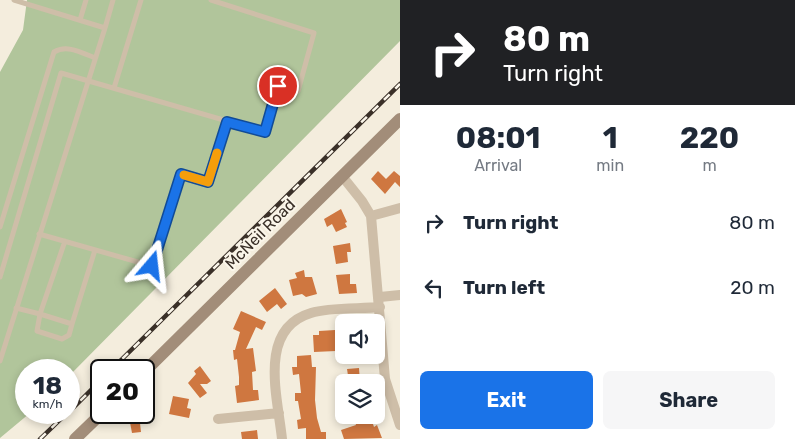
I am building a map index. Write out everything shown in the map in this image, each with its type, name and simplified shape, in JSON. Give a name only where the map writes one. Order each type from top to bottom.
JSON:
[{"type":"main road","name":"McNeil Road","points":[[155,361],[400,119]]},
{"type":"main road","points":[[75,439],[91,424]]},
{"type":"street","points":[[342,176],[362,200],[371,216],[380,297],[385,379],[400,425]]},
{"type":"street","points":[[371,216],[400,208]]},
{"type":"street","points":[[380,297],[400,295]]},
{"type":"street","points":[[282,439],[275,359],[280,334],[289,324],[312,312],[380,308]]},
{"type":"street","points":[[218,419],[280,413]]},
{"type":"lane","points":[[14,0],[104,28]]},
{"type":"lane","points":[[80,20],[86,0]]},
{"type":"lane","points":[[0,361],[2,349],[114,0]]},
{"type":"lane","points":[[114,88],[141,0]]},
{"type":"lane","points":[[0,277],[61,73],[265,132],[278,86],[298,91],[314,33],[210,0]]},
{"type":"lane","points":[[0,228],[54,52],[60,48],[70,49],[95,58]]},
{"type":"lane","points":[[39,234],[152,266],[181,174],[208,182],[227,122]]},
{"type":"lane","points":[[65,241],[40,314],[37,330],[48,335],[62,339],[69,335],[95,250]]},
{"type":"lane","points":[[16,308],[72,324]]},
{"type":"green space","points":[[27,0],[400,0],[400,41],[80,365],[80,359],[15,359],[15,424],[17,424],[0,438],[0,72],[23,30]]},
{"type":"building","points":[[378,171],[386,179],[394,171],[400,176],[400,187],[395,182],[385,194],[371,179]]},
{"type":"building","points":[[341,209],[347,222],[345,223],[347,227],[336,232],[332,224],[327,227],[324,219]]},
{"type":"building","points":[[350,243],[351,252],[347,252],[348,262],[336,264],[333,246]]},
{"type":"building","points":[[304,270],[305,277],[312,277],[317,294],[306,297],[302,294],[293,296],[289,280],[297,278],[295,273]]},
{"type":"building","points":[[350,274],[350,284],[356,284],[357,293],[339,294],[336,275]]},
{"type":"building","points":[[275,288],[287,304],[281,309],[277,304],[267,312],[259,301]]},
{"type":"building","points":[[241,311],[266,322],[262,330],[256,327],[246,349],[253,348],[256,371],[252,372],[253,390],[258,390],[259,400],[237,403],[235,386],[239,385],[239,377],[237,359],[234,360],[233,350],[235,350],[240,332],[233,329]]},
{"type":"building","points":[[335,330],[335,351],[314,352],[313,335],[319,335],[319,331]]},
{"type":"building","points":[[311,355],[312,367],[316,367],[315,400],[317,418],[321,432],[326,432],[326,439],[306,439],[306,428],[298,429],[297,420],[301,419],[298,401],[295,401],[295,393],[301,393],[299,374],[293,375],[292,367],[297,367],[297,356]]},
{"type":"building","points":[[200,366],[211,381],[207,384],[200,384],[207,393],[200,398],[188,383],[196,374],[194,371]]},
{"type":"building","points":[[359,368],[359,374],[348,374],[347,369]]},
{"type":"building","points":[[173,396],[189,399],[187,408],[191,409],[189,418],[169,414]]},
{"type":"building","points":[[130,424],[140,424],[141,432],[132,433]]},
{"type":"building","points":[[373,424],[374,427],[377,425],[382,438],[344,439],[341,430],[356,425]]},
{"type":"building","points":[[257,430],[258,439],[242,439],[241,432]]},
{"type":"railway","points":[[122,359],[400,84]]},
{"type":"railway","points":[[80,401],[90,391]]},
{"type":"railway","points":[[40,439],[56,424]]},
{"type":"slow traffic","points":[[184,175],[208,182],[217,153]]},
{"type":"route","points":[[152,266],[181,174],[208,182],[227,122],[265,132],[278,86]]}]
